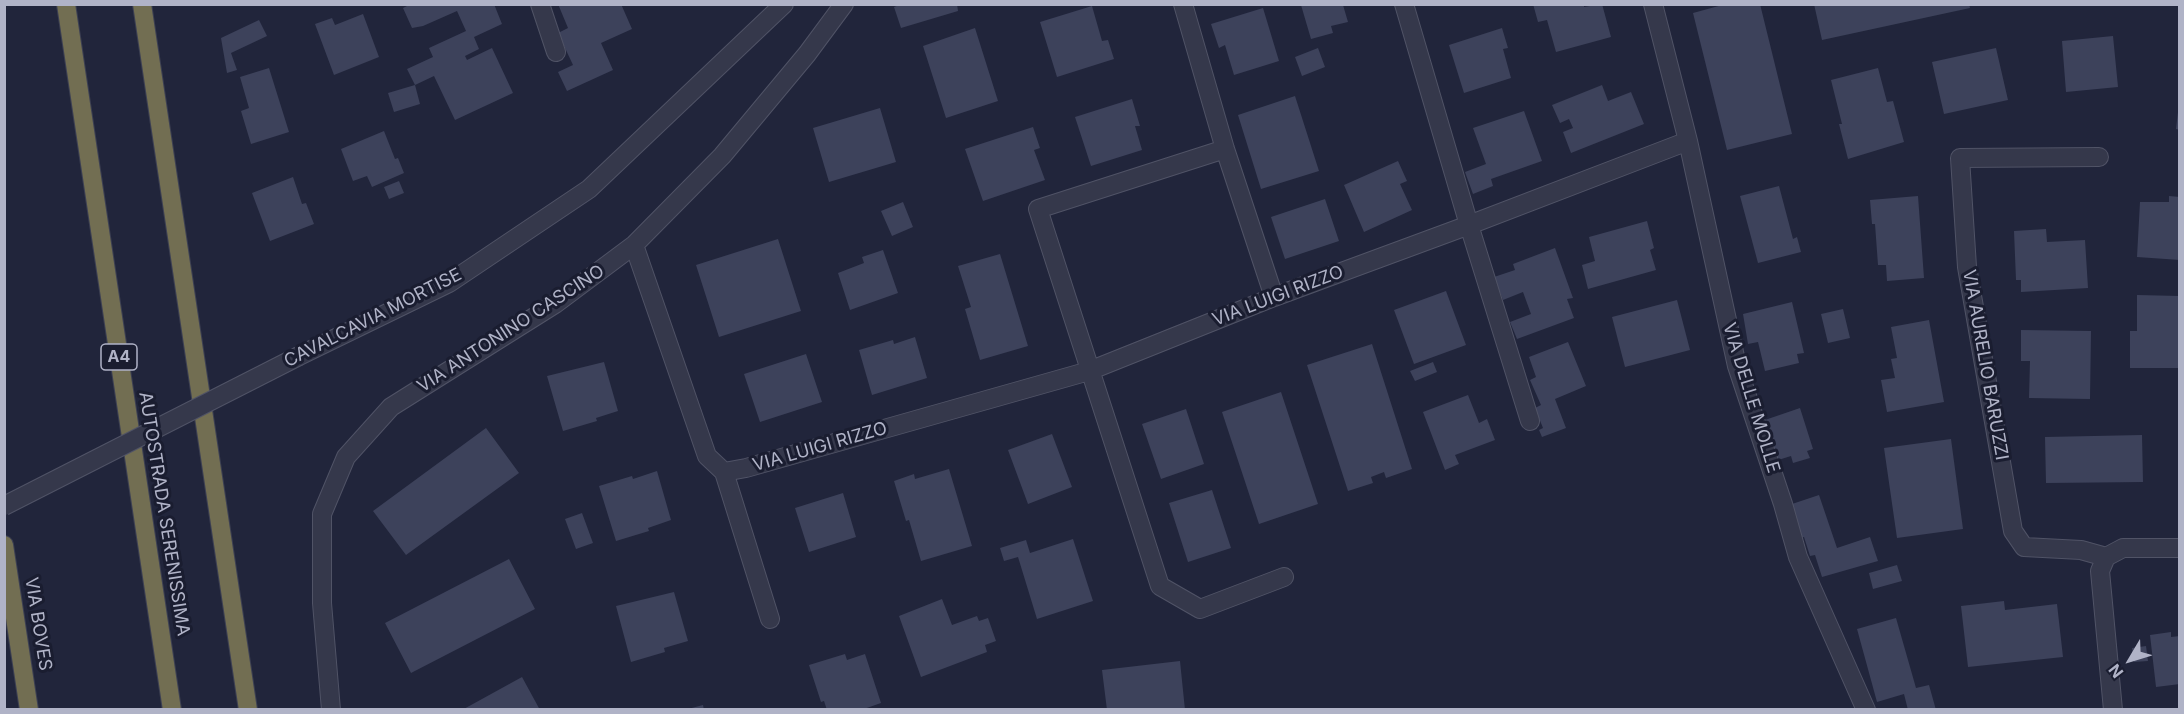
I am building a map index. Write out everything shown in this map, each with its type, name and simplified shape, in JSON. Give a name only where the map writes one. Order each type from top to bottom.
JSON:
[{"type":"highway","name":"AUTOSTRADA SERENISSIMA","points":[[66,4],[172,710]]},
{"type":"highway","points":[[142,4],[248,710]]},
{"type":"highway","name":"VIA BOVES","points":[[4,545],[29,710]]},
{"type":"street","points":[[540,4],[556,52]]},
{"type":"street","name":"CAVALCAVIA MORTISE","points":[[4,506],[299,356],[449,283],[589,189],[784,4]]},
{"type":"street","name":"VIA ANTONINO CASCINO","points":[[331,710],[322,603],[322,514],[346,457],[391,407],[555,304],[634,245],[722,156],[807,54],[844,4]]},
{"type":"street","points":[[1183,4],[1225,149],[1274,297]]},
{"type":"street","points":[[1404,4],[1530,421]]},
{"type":"street","name":"VIA DELLE MOLLE","points":[[1653,4],[1688,141],[1737,366],[1783,504],[1798,557],[1866,710]]},
{"type":"street","name":"VIA LUIGI RIZZO","points":[[724,472],[758,465],[1089,371],[1274,297],[1688,141]]},
{"type":"street","points":[[1225,149],[1038,209],[1160,586],[1200,609],[1284,577]]},
{"type":"street","name":"VIA AURELIO BARUZZI","points":[[2099,157],[1960,158],[1967,267],[2013,531],[2024,547],[2081,550],[2106,557]]},
{"type":"street","points":[[634,245],[707,456],[724,472],[770,619]]},
{"type":"street","points":[[2113,710],[2100,571],[2106,557],[2123,548],[2180,548]]},
{"type":"building","points":[[411,4],[494,4],[502,24],[474,37],[479,49],[465,56],[467,60],[492,48],[513,93],[455,120],[434,76],[415,85],[407,69],[433,57],[429,48],[466,31],[457,11],[423,26],[412,28],[403,8]]},
{"type":"building","points":[[558,4],[621,4],[632,29],[601,43],[613,70],[567,91],[558,72],[573,65],[558,33],[568,28]]},
{"type":"building","points":[[902,4],[957,4],[958,11],[901,28],[894,7]]},
{"type":"building","points":[[1533,4],[1584,4],[1584,7],[1602,4],[1611,37],[1556,52],[1547,20],[1538,22]]},
{"type":"building","points":[[1726,4],[1760,4],[1792,134],[1727,150],[1693,13]]},
{"type":"building","points":[[1814,4],[1969,4],[1970,8],[1822,40]]},
{"type":"building","points":[[1301,5],[1343,5],[1348,22],[1331,26],[1333,33],[1311,39]]},
{"type":"building","points":[[1092,6],[1102,41],[1108,40],[1114,59],[1057,77],[1040,22]]},
{"type":"building","points":[[1263,8],[1279,61],[1234,75],[1225,45],[1219,48],[1211,24]]},
{"type":"building","points":[[363,14],[379,57],[334,75],[315,24],[332,18],[335,25]]},
{"type":"building","points":[[259,20],[267,36],[231,53],[237,70],[227,73],[221,38]]},
{"type":"building","points":[[975,28],[998,101],[946,118],[923,46]]},
{"type":"building","points":[[1502,28],[1508,48],[1503,49],[1511,78],[1464,93],[1449,45]]},
{"type":"building","points":[[2113,36],[2118,87],[2066,92],[2062,41]]},
{"type":"building","points":[[1318,48],[1325,67],[1302,76],[1295,57]]},
{"type":"building","points":[[1996,48],[2008,100],[1944,114],[1932,62]]},
{"type":"building","points":[[269,68],[289,132],[251,144],[241,111],[249,108],[240,77]]},
{"type":"building","points":[[1878,68],[1887,102],[1893,101],[1904,142],[1848,159],[1831,80]]},
{"type":"building","points":[[415,85],[420,104],[394,112],[388,93]]},
{"type":"building","points":[[1602,85],[1608,101],[1631,92],[1644,124],[1571,153],[1563,132],[1573,128],[1569,119],[1560,123],[1552,105]]},
{"type":"building","points":[[1295,96],[1319,171],[1261,189],[1238,115]]},
{"type":"building","points":[[1132,99],[1140,126],[1135,126],[1142,150],[1091,166],[1075,117]]},
{"type":"building","points":[[880,108],[896,162],[829,182],[813,128]]},
{"type":"building","points":[[1524,111],[1542,161],[1491,179],[1493,186],[1473,194],[1465,172],[1486,164],[1473,128]]},
{"type":"building","points":[[2178,112],[2180,112],[2180,130],[2176,129]]},
{"type":"building","points":[[1033,127],[1040,148],[1034,150],[1045,180],[983,201],[965,149]]},
{"type":"building","points":[[384,131],[395,159],[398,158],[404,173],[372,187],[367,176],[353,181],[341,149]]},
{"type":"building","points":[[1398,161],[1407,181],[1400,184],[1412,210],[1364,232],[1344,185]]},
{"type":"building","points":[[293,177],[302,204],[306,203],[314,224],[270,241],[252,193]]},
{"type":"building","points":[[399,181],[404,193],[389,199],[384,187]]},
{"type":"building","points":[[1779,186],[1793,239],[1797,237],[1801,252],[1758,263],[1740,196]]},
{"type":"building","points":[[1918,196],[1924,278],[1887,281],[1886,265],[1878,265],[1875,224],[1872,224],[1870,200]]},
{"type":"building","points":[[2169,196],[2180,197],[2180,260],[2137,257],[2140,202],[2169,202]]},
{"type":"building","points":[[1325,199],[1339,241],[1285,259],[1271,217]]},
{"type":"building","points":[[903,202],[913,227],[892,236],[881,211]]},
{"type":"building","points":[[1647,221],[1654,248],[1650,250],[1656,270],[1588,289],[1582,265],[1595,261],[1589,237]]},
{"type":"building","points":[[2046,229],[2047,242],[2085,240],[2088,288],[2021,292],[2021,280],[2016,280],[2014,231]]},
{"type":"building","points":[[778,239],[801,311],[719,337],[696,265]]},
{"type":"building","points":[[1555,248],[1573,298],[1567,299],[1574,318],[1517,339],[1510,322],[1531,314],[1523,292],[1503,300],[1494,277],[1515,270],[1513,264]]},
{"type":"building","points":[[883,250],[898,293],[850,310],[838,273],[864,263],[862,257]]},
{"type":"building","points":[[1000,254],[1028,346],[980,360],[965,309],[971,307],[958,266]]},
{"type":"building","points":[[1446,291],[1466,345],[1414,364],[1394,310]]},
{"type":"building","points":[[2137,295],[2180,296],[2180,368],[2130,368],[2130,331],[2137,331]]},
{"type":"building","points":[[1677,300],[1690,350],[1625,367],[1612,317]]},
{"type":"building","points":[[1792,302],[1804,353],[1797,354],[1799,363],[1765,371],[1758,342],[1748,344],[1743,314]]},
{"type":"building","points":[[1843,309],[1850,338],[1828,343],[1821,314]]},
{"type":"building","points":[[1929,320],[1944,402],[1887,412],[1881,380],[1895,378],[1891,359],[1897,358],[1891,327]]},
{"type":"building","points":[[2021,330],[2091,331],[2090,399],[2029,398],[2030,361],[2021,361]]},
{"type":"building","points":[[915,337],[927,378],[872,395],[859,350],[893,340],[894,344]]},
{"type":"building","points":[[1568,342],[1586,386],[1555,399],[1566,428],[1542,437],[1539,430],[1543,428],[1535,408],[1541,405],[1530,380],[1536,377],[1529,357]]},
{"type":"building","points":[[1372,344],[1412,469],[1386,478],[1384,472],[1371,477],[1373,483],[1348,491],[1307,365]]},
{"type":"building","points":[[806,354],[822,402],[760,422],[744,374]]},
{"type":"building","points":[[604,362],[618,411],[596,418],[597,421],[563,431],[547,376]]},
{"type":"building","points":[[1433,362],[1437,372],[1415,381],[1410,371]]},
{"type":"building","points":[[1281,392],[1318,504],[1259,524],[1222,412]]},
{"type":"building","points":[[1468,395],[1479,423],[1487,419],[1495,440],[1455,455],[1459,464],[1445,470],[1423,412]]},
{"type":"building","points":[[1800,408],[1813,449],[1807,451],[1810,458],[1793,463],[1791,456],[1775,461],[1762,421]]},
{"type":"building","points":[[1186,409],[1204,464],[1161,479],[1142,424]]},
{"type":"building","points":[[486,428],[519,473],[406,555],[373,511]]},
{"type":"building","points":[[1052,434],[1072,487],[1028,504],[1008,450]]},
{"type":"building","points":[[2142,435],[2143,482],[2046,483],[2045,437]]},
{"type":"building","points":[[1951,439],[1963,529],[1897,538],[1884,448]]},
{"type":"building","points":[[949,469],[972,546],[921,561],[894,481],[914,474],[915,479]]},
{"type":"building","points":[[657,471],[671,520],[648,528],[649,531],[616,541],[599,486]]},
{"type":"building","points":[[1212,490],[1231,548],[1188,562],[1169,503]]},
{"type":"building","points":[[843,493],[856,537],[809,552],[795,508]]},
{"type":"building","points":[[1819,495],[1837,548],[1870,537],[1878,561],[1822,577],[1815,555],[1810,556],[1804,537],[1800,538],[1789,505]]},
{"type":"building","points":[[582,513],[593,543],[576,549],[565,519]]},
{"type":"building","points":[[1073,539],[1093,601],[1037,619],[1018,557],[1004,561],[1000,548],[1026,540],[1030,553]]},
{"type":"building","points":[[509,559],[535,609],[411,673],[385,623]]},
{"type":"building","points":[[1897,565],[1902,581],[1873,589],[1869,573]]},
{"type":"building","points":[[674,592],[688,641],[664,648],[665,652],[631,662],[616,606]]},
{"type":"building","points":[[942,599],[952,625],[977,616],[979,621],[988,618],[996,641],[985,645],[987,652],[921,677],[899,616]]},
{"type":"building","points":[[2004,601],[2005,610],[2057,604],[2063,657],[1968,667],[1961,606]]},
{"type":"building","points":[[1896,618],[1916,688],[1929,685],[1936,710],[1908,710],[1904,694],[1877,702],[1857,629]]},
{"type":"building","points":[[2171,632],[2171,637],[2180,636],[2180,684],[2156,687],[2150,635]]},
{"type":"building","points":[[2146,646],[2148,661],[2134,662],[2132,648]]},
{"type":"building","points":[[845,654],[847,660],[865,654],[881,703],[861,710],[827,710],[824,701],[821,702],[809,665]]},
{"type":"building","points":[[1180,661],[1185,710],[1107,710],[1102,670]]},
{"type":"building","points":[[522,677],[540,710],[462,710]]},
{"type":"building","points":[[703,705],[704,710],[688,710],[688,709]]}]
